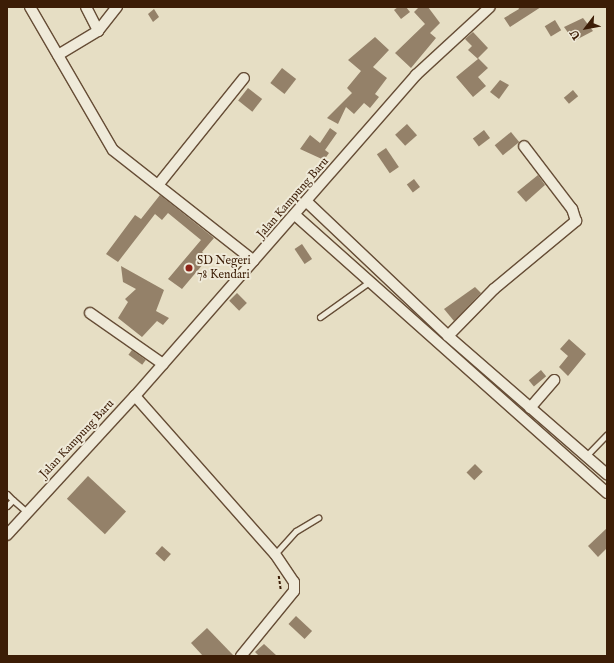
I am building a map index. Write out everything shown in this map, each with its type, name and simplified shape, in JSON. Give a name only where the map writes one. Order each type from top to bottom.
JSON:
[{"type":"street","points":[[30,7],[113,150],[254,261]]},
{"type":"street","points":[[86,7],[98,31]]},
{"type":"street","points":[[58,56],[98,31],[117,7]]},
{"type":"street","name":"Jalan Kampung Baru","points":[[7,535],[135,396],[416,75],[487,8]]},
{"type":"street","points":[[158,185],[244,78]]},
{"type":"street","points":[[448,336],[494,289],[576,220],[572,209],[524,146]]},
{"type":"street","points":[[306,202],[448,336],[607,474]]},
{"type":"street","points":[[295,215],[607,493]]},
{"type":"street","points":[[90,313],[163,364]]},
{"type":"street","points":[[530,408],[554,380]]},
{"type":"street","points":[[135,396],[275,554],[295,588],[241,656]]},
{"type":"lane","points":[[320,317],[369,282]]},
{"type":"lane","points":[[586,456],[607,434]]},
{"type":"lane","points":[[7,494],[27,512]]},
{"type":"lane","points":[[7,506],[13,500]]},
{"type":"lane","points":[[275,554],[296,531],[318,518]]},
{"type":"path","points":[[281,564],[278,578],[284,602]]},
{"type":"building","points":[[398,7],[406,7],[410,12],[401,19],[394,10]]},
{"type":"building","points":[[419,7],[428,7],[440,23],[430,33],[436,38],[411,68],[395,53],[425,24],[414,12]]},
{"type":"building","points":[[518,7],[541,7],[510,27],[504,18],[519,9]]},
{"type":"building","points":[[154,9],[159,17],[153,22],[148,14]]},
{"type":"building","points":[[583,18],[593,31],[574,41],[564,27]]},
{"type":"building","points":[[555,20],[561,30],[551,36],[545,26]]},
{"type":"building","points":[[473,32],[488,48],[478,58],[488,68],[478,77],[486,86],[473,97],[456,77],[478,59],[468,50],[472,46],[465,39]]},
{"type":"building","points":[[375,37],[389,50],[373,67],[387,78],[375,94],[379,97],[370,108],[364,103],[354,114],[346,107],[338,124],[327,118],[352,93],[347,88],[361,71],[348,60]]},
{"type":"building","points":[[282,68],[296,79],[284,94],[270,83]]},
{"type":"building","points":[[500,80],[509,85],[499,99],[490,92]]},
{"type":"building","points":[[248,88],[262,99],[252,112],[238,101]]},
{"type":"building","points":[[573,90],[578,96],[569,104],[564,98]]},
{"type":"building","points":[[407,124],[417,135],[405,146],[395,135]]},
{"type":"building","points":[[330,128],[337,133],[325,150],[329,153],[324,160],[300,149],[310,135],[320,143]]},
{"type":"building","points":[[484,130],[490,138],[479,146],[473,138]]},
{"type":"building","points":[[511,132],[519,142],[503,155],[495,145]]},
{"type":"building","points":[[386,148],[399,167],[390,173],[377,154]]},
{"type":"building","points":[[538,175],[545,185],[526,202],[517,192]]},
{"type":"building","points":[[414,179],[420,187],[413,192],[407,184]]},
{"type":"building","points":[[160,195],[214,238],[202,252],[209,257],[182,289],[168,279],[201,240],[168,213],[162,220],[155,214],[118,262],[106,254],[135,215],[141,219]]},
{"type":"building","points":[[302,244],[312,259],[305,264],[295,249]]},
{"type":"building","points":[[121,266],[164,290],[156,311],[169,318],[163,325],[157,321],[142,337],[118,318],[128,302],[125,299],[136,289],[123,282]]},
{"type":"building","points":[[475,287],[481,293],[454,321],[444,309]]},
{"type":"building","points":[[237,293],[247,303],[239,311],[229,301]]},
{"type":"building","points":[[569,339],[586,354],[568,376],[559,367],[568,356],[560,349]]},
{"type":"building","points":[[132,350],[146,360],[142,365],[128,355]]},
{"type":"building","points":[[541,370],[546,376],[534,386],[529,380]]},
{"type":"building","points":[[475,464],[483,472],[474,480],[467,472]]},
{"type":"building","points":[[88,476],[126,511],[105,534],[67,499]]},
{"type":"building","points":[[607,528],[607,548],[598,557],[588,546]]},
{"type":"building","points":[[162,546],[171,554],[164,561],[155,553]]},
{"type":"building","points":[[296,616],[312,631],[305,639],[288,624]]},
{"type":"building","points":[[207,628],[234,656],[203,656],[191,643]]},
{"type":"building","points":[[264,644],[277,656],[259,656],[255,652]]},
{"type":"place","name":"SD Negeri 78 Kendari","points":[[189,268]]}]
